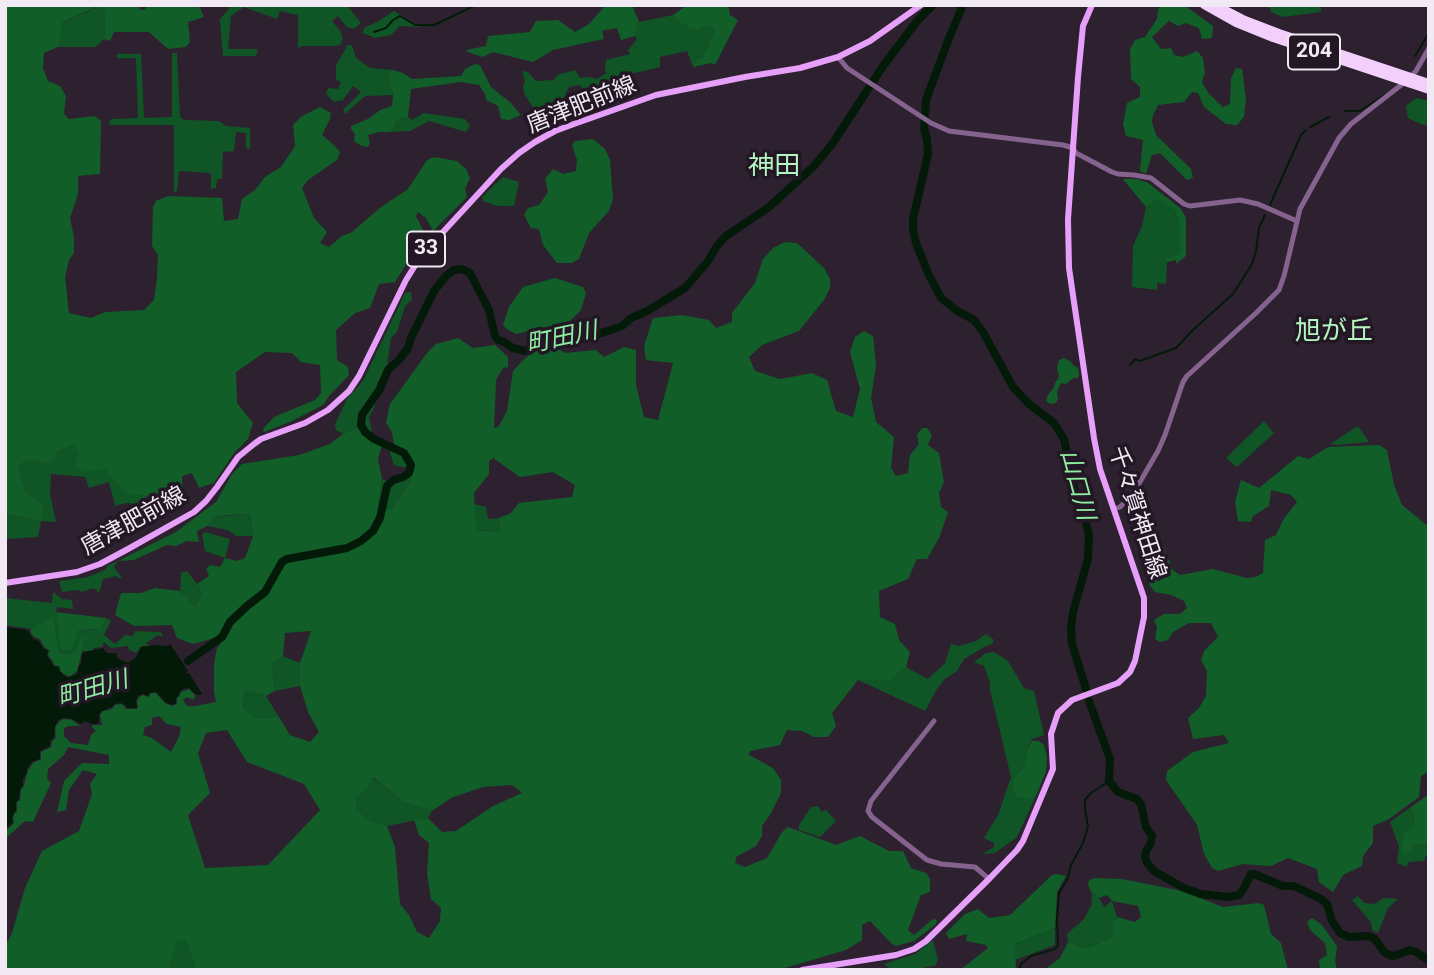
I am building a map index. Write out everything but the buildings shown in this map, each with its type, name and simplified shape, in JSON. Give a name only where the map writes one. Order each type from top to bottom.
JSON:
[{"type":"highway","name":"204","points":[[1203,5],[1236,23],[1273,38],[1429,83]]},
{"type":"highway","name":"204","points":[[1216,5],[1245,20],[1408,79],[1429,90]]},
{"type":"main road","name":"唐津肥前線","points":[[5,583],[77,572],[100,564],[194,512],[217,487],[238,457],[261,439],[305,423],[328,410],[349,391],[359,376],[406,280],[421,256],[501,169],[535,142],[555,131],[656,95],[800,68],[838,57],[870,41],[921,5]]},
{"type":"main road","name":"千々賀神田線","points":[[802,970],[896,955],[914,949],[926,941],[1023,841],[1053,769],[1051,734],[1058,713],[1072,700],[1118,684],[1130,672],[1135,661],[1144,617],[1144,598],[1100,469],[1069,268],[1067,237],[1082,38],[1087,13],[1092,5]]},
{"type":"street","points":[[1114,509],[1120,507],[1137,487],[1158,451],[1187,376],[1279,290],[1304,202],[1343,132],[1408,79],[1429,48]]},
{"type":"street","points":[[838,57],[847,68],[921,117],[949,131],[1063,145],[1118,174],[1151,178],[1190,206],[1240,200],[1258,204],[1297,221]]},
{"type":"street","points":[[934,721],[871,801],[868,811],[926,860],[975,867],[989,879]]},
{"type":"green space","points":[[5,5],[139,5],[139,9],[144,10],[149,5],[196,5],[204,17],[188,22],[190,42],[186,47],[168,49],[149,32],[114,32],[110,41],[104,39],[105,11],[96,7],[63,22],[58,47],[44,53],[43,68],[48,81],[60,86],[66,96],[64,114],[69,119],[95,116],[101,121],[100,174],[78,176],[78,194],[70,218],[74,253],[69,260],[65,277],[69,313],[91,318],[105,312],[144,310],[154,300],[157,279],[158,255],[152,246],[153,207],[156,201],[168,196],[222,198],[224,221],[238,219],[242,199],[255,190],[265,177],[281,167],[295,146],[293,125],[302,116],[320,107],[331,113],[322,135],[340,152],[337,160],[308,180],[302,188],[314,218],[327,232],[320,243],[329,247],[408,189],[427,160],[434,157],[457,161],[466,169],[470,178],[465,189],[467,197],[433,231],[426,218],[418,212],[416,216],[425,234],[395,282],[379,284],[370,308],[355,313],[336,330],[337,360],[348,367],[349,375],[323,405],[264,432],[263,429],[274,417],[315,400],[321,393],[320,365],[301,362],[292,353],[265,352],[236,372],[237,403],[253,423],[248,439],[234,453],[214,483],[199,488],[192,473],[182,476],[183,497],[161,507],[147,496],[126,494],[105,469],[84,472],[75,464],[79,454],[73,445],[57,451],[50,463],[27,459],[18,467],[26,493],[43,503],[41,521],[5,514]]},
{"type":"green space","points":[[232,5],[347,5],[361,23],[354,29],[347,27],[338,16],[332,21],[341,32],[341,44],[298,48],[298,15],[280,11],[277,19],[244,7],[231,16],[228,49],[258,49],[256,56],[223,56],[220,19]]},
{"type":"green space","points":[[604,5],[632,5],[639,22],[635,36],[621,40],[617,28],[602,31],[604,39],[553,50],[533,62],[493,52],[483,57],[466,50],[486,46],[488,36],[530,32],[536,21],[558,20],[575,32],[589,24]]},
{"type":"green space","points":[[687,5],[728,5],[730,15],[738,20],[715,65],[711,63],[693,67],[697,59],[703,57],[715,29],[707,25],[698,30],[682,24],[673,15]]},
{"type":"green space","points":[[1161,5],[1184,5],[1213,26],[1212,38],[1202,39],[1199,28],[1185,23],[1178,26],[1169,21],[1152,37],[1161,49],[1171,48],[1174,55],[1183,57],[1197,51],[1203,58],[1205,72],[1202,82],[1209,94],[1223,107],[1230,104],[1231,78],[1236,68],[1242,69],[1246,99],[1244,117],[1237,125],[1226,124],[1204,107],[1198,93],[1192,92],[1184,102],[1158,105],[1153,115],[1156,135],[1191,169],[1193,178],[1187,180],[1160,153],[1152,155],[1146,174],[1140,171],[1143,140],[1126,136],[1123,124],[1127,103],[1140,97],[1140,87],[1131,79],[1130,49],[1135,40],[1145,37],[1157,19]]},
{"type":"green space","points":[[1269,5],[1321,5],[1321,12],[1282,17],[1271,12]]},
{"type":"green space","points":[[97,7],[105,11],[104,39],[96,47],[58,47],[62,23]]},
{"type":"green space","points":[[394,11],[420,27],[400,26],[391,35],[375,38],[363,33],[364,28]]},
{"type":"green space","points":[[673,15],[682,24],[707,25],[715,29],[703,57],[697,59],[693,67],[687,51],[660,57],[660,67],[631,74],[623,80],[618,78],[587,92],[579,85],[569,87],[563,100],[565,106],[535,111],[524,93],[522,71],[528,72],[536,81],[554,80],[557,75],[575,70],[580,78],[597,79],[607,73],[606,60],[630,54],[628,50],[637,39],[635,36],[639,22]]},
{"type":"green space","points":[[348,45],[352,45],[356,58],[370,68],[393,70],[387,75],[393,95],[365,96],[345,114],[343,110],[361,92],[353,86],[343,100],[334,102],[326,94],[328,88],[338,89],[341,82],[336,80],[336,65]]},
{"type":"green space","points":[[172,53],[177,53],[180,117],[184,120],[219,121],[226,126],[250,128],[250,149],[246,148],[246,133],[236,132],[234,151],[223,152],[222,179],[217,179],[216,188],[211,189],[211,173],[179,171],[177,191],[174,192],[174,125],[109,125],[113,119],[138,118],[136,58],[117,58],[117,54],[141,54],[144,118],[172,117]]},
{"type":"green space","points":[[475,64],[480,65],[491,87],[521,115],[509,120],[501,119],[498,106],[486,100],[479,85],[461,82],[411,89],[408,117],[398,119],[389,132],[368,135],[368,147],[355,142],[351,126],[392,106],[393,95],[387,75],[393,70],[412,79],[461,76],[465,69]]},
{"type":"green space","points":[[1416,98],[1429,103],[1429,125],[1408,118],[1406,106]]},
{"type":"green space","points":[[424,113],[465,119],[470,126],[466,132],[429,121],[410,131],[389,132],[398,119],[408,117],[412,120]]},
{"type":"green space","points":[[593,139],[605,149],[610,160],[613,199],[609,211],[589,233],[579,259],[572,263],[557,263],[543,245],[539,229],[531,228],[524,215],[528,208],[539,205],[548,192],[545,179],[553,169],[563,174],[576,171],[577,160],[572,145],[575,141]]},
{"type":"green space","points":[[503,177],[519,182],[514,206],[497,206],[483,201],[482,197]]},
{"type":"green space","points":[[1123,179],[1137,179],[1148,183],[1181,209],[1181,254],[1167,262],[1166,284],[1157,283],[1157,290],[1132,287],[1133,246],[1142,226],[1146,207]]},
{"type":"green space","points":[[1123,179],[1137,179],[1148,183],[1181,209],[1186,218],[1186,256],[1176,264],[1176,260],[1167,262],[1167,259],[1180,253],[1179,222],[1175,210],[1157,199],[1146,207]]},
{"type":"green space","points":[[785,242],[797,243],[824,268],[830,279],[830,288],[824,300],[799,331],[762,345],[749,357],[755,371],[780,379],[812,373],[827,380],[836,411],[853,417],[860,389],[850,352],[855,337],[864,331],[873,336],[876,365],[871,398],[876,422],[894,437],[891,468],[896,476],[908,473],[910,455],[919,444],[917,435],[922,428],[927,428],[932,435],[928,445],[939,453],[944,482],[939,493],[941,507],[948,512],[939,538],[927,559],[917,559],[908,579],[879,591],[880,617],[895,624],[899,640],[910,652],[906,667],[891,680],[858,680],[832,713],[836,726],[828,737],[814,737],[802,731],[787,730],[780,745],[750,751],[749,755],[773,768],[781,780],[781,793],[762,826],[762,836],[756,846],[736,857],[735,863],[745,867],[767,858],[782,832],[788,827],[836,845],[860,836],[889,851],[903,851],[911,868],[926,873],[930,879],[930,892],[921,895],[908,930],[914,935],[933,919],[937,920],[936,924],[914,941],[896,946],[870,921],[862,925],[862,940],[846,950],[778,970],[196,970],[185,940],[177,942],[169,970],[5,970],[5,947],[12,933],[25,888],[42,851],[79,831],[92,794],[90,784],[97,774],[83,770],[69,790],[66,810],[57,812],[64,781],[82,763],[109,764],[109,755],[68,747],[64,755],[48,769],[47,779],[51,783],[33,822],[25,821],[5,839],[5,832],[14,823],[17,802],[20,800],[28,770],[33,763],[41,759],[41,752],[51,747],[56,738],[55,727],[64,719],[72,720],[80,726],[64,728],[64,736],[71,743],[88,745],[91,735],[96,731],[93,725],[102,725],[100,715],[103,711],[122,704],[126,709],[137,709],[137,701],[143,695],[148,697],[151,693],[156,693],[172,706],[177,704],[181,692],[189,689],[195,695],[194,700],[187,697],[183,700],[187,706],[216,702],[214,664],[217,648],[223,640],[218,637],[193,644],[177,638],[172,625],[134,626],[115,615],[121,593],[141,593],[155,588],[180,591],[194,607],[202,594],[197,584],[209,576],[206,569],[210,565],[220,567],[225,558],[237,561],[245,558],[253,536],[250,514],[215,517],[207,526],[197,531],[199,542],[187,541],[176,546],[167,545],[134,560],[118,561],[176,532],[216,502],[232,474],[242,464],[299,455],[330,444],[358,427],[382,445],[378,459],[382,479],[378,506],[392,510],[409,484],[414,461],[394,445],[392,432],[386,423],[390,404],[436,344],[458,338],[473,348],[495,345],[508,357],[508,367],[503,368],[496,380],[494,428],[499,426],[507,411],[513,371],[524,359],[550,345],[566,353],[596,350],[604,357],[624,347],[636,350],[636,385],[644,417],[658,420],[673,363],[646,360],[644,346],[653,318],[682,315],[709,320],[716,328],[732,322],[732,313],[755,283],[763,259],[773,248]],"holes":[[[493,458],[520,477],[553,472],[575,485],[572,497],[519,503],[511,513],[499,518],[500,532],[476,530],[474,493],[489,474],[489,461]],[[311,631],[300,663],[300,686],[308,712],[319,732],[310,742],[290,735],[279,717],[254,718],[243,708],[245,690],[266,696],[275,691],[272,664],[283,656],[285,633]],[[159,716],[167,724],[181,727],[171,752],[152,738],[143,735],[145,727],[152,725],[152,718]],[[227,730],[247,762],[304,784],[320,810],[268,865],[205,868],[188,815],[210,793],[198,753],[206,733]],[[373,777],[402,801],[432,811],[451,798],[483,787],[512,785],[522,793],[493,806],[456,831],[442,832],[428,818],[414,820],[419,835],[429,843],[427,873],[431,899],[441,908],[440,921],[429,938],[417,932],[400,904],[395,847],[387,826],[370,820],[356,809],[356,796],[366,790]]]},
{"type":"green space","points":[[555,278],[583,287],[586,293],[581,310],[569,322],[516,334],[503,325],[509,307],[523,287]]},
{"type":"green space","points":[[411,292],[412,300],[405,306],[397,332],[391,338],[387,366],[377,384],[375,406],[369,417],[372,439],[358,427],[343,434],[336,430],[335,424],[347,399],[363,381],[405,293]]},
{"type":"green space","points":[[1064,358],[1078,368],[1078,378],[1073,378],[1066,384],[1061,383],[1056,403],[1050,404],[1046,401],[1059,377],[1059,360]]},
{"type":"green space","points":[[1264,421],[1274,433],[1237,467],[1226,458]]},
{"type":"green space","points":[[1358,426],[1369,442],[1330,444]]},
{"type":"green space","points":[[74,445],[79,454],[105,469],[126,493],[147,496],[138,504],[115,506],[109,482],[89,488],[85,477],[51,474],[50,494],[56,522],[41,521],[26,494],[18,467],[27,459]]},
{"type":"green space","points":[[394,445],[414,461],[409,484],[392,510],[378,506],[382,479],[393,484],[406,480],[408,468],[394,465],[390,453]]},
{"type":"green space","points":[[1379,445],[1387,450],[1394,485],[1402,505],[1429,527],[1429,771],[1421,776],[1419,797],[1389,819],[1373,826],[1373,843],[1363,856],[1362,866],[1343,875],[1333,892],[1319,882],[1317,869],[1288,858],[1271,866],[1243,864],[1218,871],[1212,868],[1204,854],[1197,825],[1166,780],[1167,771],[1193,752],[1229,743],[1224,735],[1193,739],[1188,718],[1199,708],[1206,696],[1207,671],[1201,660],[1204,651],[1218,637],[1211,623],[1189,623],[1173,632],[1168,640],[1160,642],[1155,639],[1157,627],[1154,620],[1164,614],[1180,614],[1187,608],[1184,601],[1155,592],[1150,586],[1142,543],[1161,541],[1173,570],[1180,575],[1213,569],[1247,578],[1256,577],[1263,573],[1265,540],[1276,535],[1283,520],[1297,502],[1291,495],[1271,490],[1269,506],[1253,516],[1251,522],[1238,521],[1235,502],[1241,480],[1259,488],[1298,456],[1309,459],[1328,447]]},
{"type":"green space","points":[[474,504],[486,507],[488,519],[499,518],[500,532],[475,530]]},
{"type":"green space","points":[[5,514],[41,521],[38,537],[5,539]]},
{"type":"green space","points":[[250,514],[253,536],[236,536],[228,530],[207,526],[215,517]]},
{"type":"green space","points":[[205,532],[230,539],[225,558],[205,551],[202,535]]},
{"type":"green space","points":[[118,561],[114,567],[122,578],[117,576],[103,579],[99,593],[94,588],[81,592],[62,592],[59,581],[88,577]]},
{"type":"green space","points":[[187,571],[202,594],[193,608],[180,591],[181,573]]},
{"type":"green space","points":[[53,592],[62,599],[72,600],[73,609],[57,607],[56,612],[78,630],[102,629],[106,618],[111,621],[104,635],[115,644],[125,635],[133,636],[135,631],[161,632],[163,637],[158,635],[146,643],[149,646],[141,646],[136,653],[129,650],[128,646],[111,648],[104,642],[102,647],[82,651],[85,639],[75,654],[59,653],[53,615],[31,629],[5,625],[5,598],[52,603]]},
{"type":"green space","points":[[56,612],[106,618],[102,629],[78,630],[72,650],[61,649]]},
{"type":"green space","points":[[53,615],[59,653],[74,654],[82,636],[85,639],[77,671],[69,677],[60,671],[59,666],[54,665],[48,654],[50,651],[31,633],[31,629]]},
{"type":"green space","points":[[986,634],[994,640],[992,644],[964,659],[957,671],[937,689],[925,711],[858,680],[891,680],[906,667],[928,679],[945,663],[951,644],[959,646],[976,641]]},
{"type":"green space","points":[[994,652],[1008,661],[1024,688],[1034,691],[1044,735],[1032,739],[1024,767],[1014,778],[1029,800],[1037,794],[1017,837],[995,853],[983,854],[994,847],[994,843],[984,838],[998,815],[1011,777],[990,683],[984,666],[974,662],[986,653]]},
{"type":"green space","points":[[283,656],[300,663],[300,686],[275,691],[272,664]]},
{"type":"green space","points":[[245,690],[266,696],[279,717],[254,718],[243,709]]},
{"type":"green space","points":[[1032,741],[1039,741],[1044,745],[1047,757],[1046,771],[1037,794],[1029,800],[1016,796],[1013,789],[1014,778],[1024,767],[1027,749]]},
{"type":"green space","points":[[372,777],[402,801],[432,811],[428,818],[387,826],[370,820],[356,809],[356,795],[366,790]]},
{"type":"green space","points":[[1429,794],[1429,844],[1414,846],[1404,857],[1401,854],[1403,835],[1415,824],[1411,807]]},
{"type":"green space","points":[[818,806],[836,821],[820,837],[799,830],[799,825],[811,807]]},
{"type":"green space","points":[[1411,807],[1415,824],[1414,846],[1429,844],[1429,855],[1424,861],[1409,862],[1406,867],[1397,863],[1399,846],[1390,822]]},
{"type":"green space","points":[[1052,875],[1066,876],[1057,892],[1055,928],[1015,944],[1016,970],[960,970],[988,948],[986,945],[966,941],[967,934],[949,939],[946,933],[965,914],[978,909],[989,918],[1010,915]]},
{"type":"green space","points":[[1122,879],[1182,891],[1223,907],[1259,903],[1264,905],[1271,934],[1281,943],[1288,970],[1044,970],[1060,958],[1068,942],[1087,948],[1114,936],[1112,923],[1117,917],[1135,922],[1141,917],[1138,906],[1112,901],[1107,895],[1099,898],[1088,886],[1089,880]]},
{"type":"green space","points":[[1088,886],[1104,907],[1112,901],[1117,917],[1112,923],[1114,936],[1087,948],[1068,942],[1067,934],[1084,919],[1091,906],[1092,894]]},
{"type":"green space","points":[[1358,896],[1364,903],[1375,904],[1383,898],[1398,899],[1388,908],[1378,933],[1372,930],[1371,922],[1352,900]]},
{"type":"green space","points":[[1312,918],[1321,924],[1337,946],[1337,970],[1320,970],[1319,960],[1327,955],[1325,943],[1310,930],[1307,922]]},
{"type":"green space","points":[[1055,928],[1055,945],[1015,960],[1015,944]]},
{"type":"green space","points":[[185,940],[196,970],[169,970],[177,941]]},
{"type":"green space","points":[[933,940],[938,960],[935,966],[925,967],[924,970],[892,970],[884,964],[915,954]]},
{"type":"water","points":[[5,627],[28,631],[33,639],[48,650],[47,655],[54,666],[59,667],[64,676],[69,677],[78,672],[84,652],[103,648],[107,653],[116,653],[118,659],[130,662],[141,647],[170,644],[188,671],[186,673],[189,673],[202,694],[195,694],[189,688],[183,689],[176,698],[176,703],[172,705],[166,703],[156,692],[148,696],[143,694],[138,696],[137,708],[115,704],[102,711],[97,724],[84,721],[82,724],[63,718],[58,720],[50,746],[40,751],[40,759],[32,762],[27,769],[12,817],[13,822],[5,830]]},
{"type":"waterway","name":"町田川","points":[[188,661],[222,637],[230,622],[265,592],[282,562],[347,548],[373,531],[380,518],[387,486],[393,480],[409,473],[411,465],[404,453],[365,432],[361,425],[362,415],[380,389],[388,370],[408,348],[434,291],[446,276],[454,270],[462,269],[470,273],[489,310],[495,336],[513,348],[525,351],[548,340],[577,339],[622,326],[631,318],[685,288],[726,236],[769,207],[814,166],[833,143],[883,66],[933,5]]},
{"type":"waterway","name":"山口川","points":[[963,5],[926,100],[924,129],[928,154],[913,219],[913,230],[928,273],[941,298],[974,320],[1013,387],[1029,404],[1054,423],[1064,439],[1074,487],[1089,535],[1088,559],[1071,629],[1072,644],[1086,689]]},
{"type":"waterway","points":[[374,32],[386,28],[400,16],[415,25],[434,25],[474,6]]},
{"type":"waterway","points":[[1415,56],[1429,33]]},
{"type":"waterway","points":[[1345,111],[1360,111],[1386,94]]},
{"type":"waterway","points":[[1310,127],[1329,117]]},
{"type":"waterway","points":[[1270,205],[1301,135],[1306,130]]},
{"type":"waterway","points":[[1130,365],[1135,359],[1140,361],[1176,348],[1233,294],[1252,264],[1259,228],[1265,215]]},
{"type":"waterway","name":"山口川","points":[[1089,701],[1110,759],[1109,781],[1118,792],[1137,799],[1141,804],[1146,827],[1152,836],[1145,857],[1154,871],[1201,894],[1228,897],[1239,895],[1251,874],[1283,886],[1294,886],[1327,904],[1332,921],[1340,933],[1349,937],[1369,936],[1389,955],[1394,956],[1410,950],[1429,961]]},
{"type":"waterway","points":[[1019,970],[1021,964],[1031,956],[1055,949],[1058,945],[1059,893],[1068,878],[1088,827],[1085,800],[1109,781]]},
{"type":"district","name":"神田","points":[[774,167]]},
{"type":"district","name":"旭が丘","points":[[1334,332]]}]
